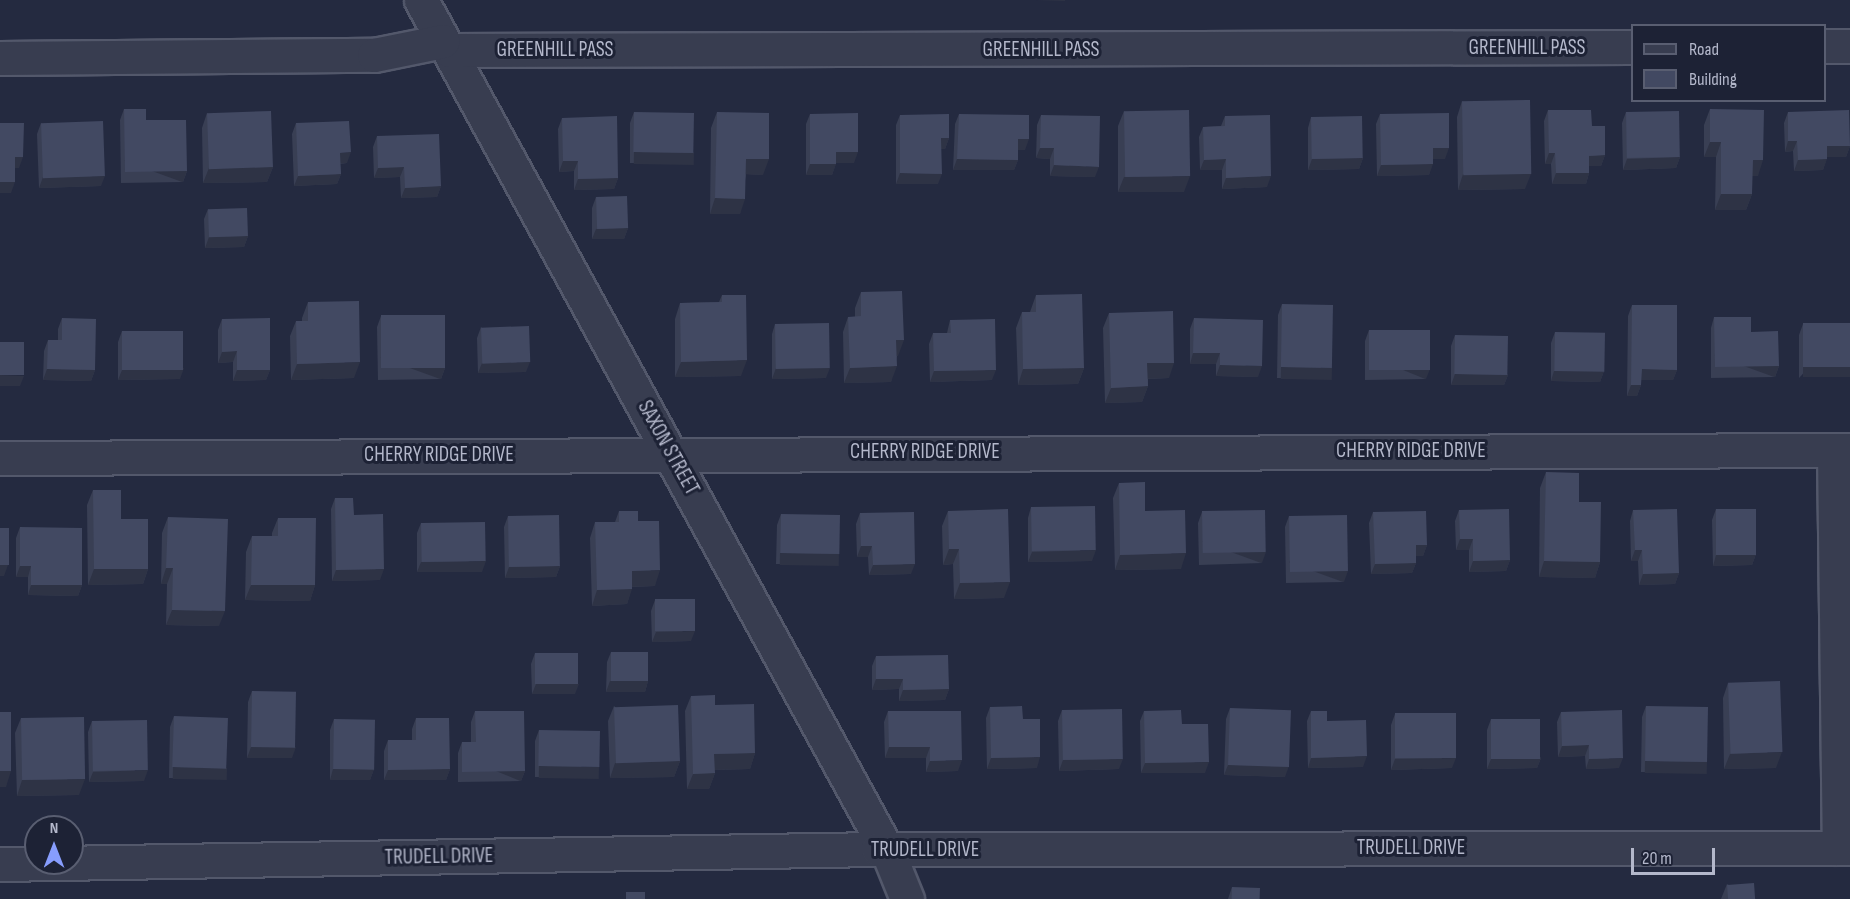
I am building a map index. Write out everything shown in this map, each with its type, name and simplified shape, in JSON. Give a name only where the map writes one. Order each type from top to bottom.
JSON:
[{"type":"street","name":"SAXON STREET","points":[[421,0],[888,852],[907,899]]},
{"type":"street","name":"GREENHILL PASS","points":[[0,58],[374,55],[446,46],[1631,47]]},
{"type":"street","points":[[1826,46],[1850,46]]},
{"type":"street","name":"CHERRY RIDGE DRIVE","points":[[0,458],[671,453],[1842,451]]},
{"type":"street","points":[[1842,451],[1845,848]]},
{"type":"street","name":"TRUDELL DRIVE","points":[[0,864],[1152,848],[1845,848]]},
{"type":"building","points":[[1530,100],[1531,174],[1463,175],[1462,101]]},
{"type":"building","points":[[124,109],[146,109],[146,120],[186,120],[187,171],[125,172]]},
{"type":"building","points":[[1710,109],[1764,110],[1763,160],[1753,160],[1752,194],[1721,194],[1721,142],[1710,142]]},
{"type":"building","points":[[1189,110],[1190,176],[1125,177],[1124,111]]},
{"type":"building","points":[[1548,110],[1591,110],[1592,126],[1605,126],[1605,155],[1589,156],[1589,173],[1556,173],[1555,153],[1549,153]]},
{"type":"building","points":[[1849,110],[1850,146],[1827,146],[1827,159],[1798,160],[1797,141],[1788,141],[1788,112]]},
{"type":"building","points":[[271,111],[273,167],[209,169],[207,113]]},
{"type":"building","points":[[1679,111],[1680,157],[1627,158],[1626,112]]},
{"type":"building","points":[[634,112],[694,113],[693,153],[633,152]]},
{"type":"building","points":[[717,112],[769,113],[769,159],[746,159],[745,199],[715,198]]},
{"type":"building","points":[[858,113],[858,152],[836,152],[836,164],[810,164],[810,114]]},
{"type":"building","points":[[1449,113],[1449,148],[1433,148],[1433,164],[1381,165],[1380,114]]},
{"type":"building","points":[[949,114],[949,138],[941,138],[942,174],[900,173],[900,115]]},
{"type":"building","points":[[959,114],[1029,115],[1029,139],[1018,139],[1018,160],[957,159]]},
{"type":"building","points":[[1041,115],[1100,116],[1099,167],[1054,165],[1054,148],[1040,148]]},
{"type":"building","points":[[1270,115],[1271,176],[1226,178],[1226,159],[1204,160],[1203,127],[1225,126],[1225,116]]},
{"type":"building","points":[[617,116],[618,178],[578,179],[578,161],[563,161],[562,118]]},
{"type":"building","points":[[1362,116],[1363,158],[1312,159],[1311,117]]},
{"type":"building","points":[[103,121],[105,176],[43,178],[41,123]]},
{"type":"building","points":[[349,121],[351,152],[340,153],[341,174],[298,176],[296,123]]},
{"type":"building","points":[[0,123],[24,123],[23,157],[15,157],[15,182],[0,182]]},
{"type":"building","points":[[439,134],[441,186],[405,188],[404,167],[378,168],[377,136]]},
{"type":"building","points":[[627,196],[628,228],[597,229],[596,197]]},
{"type":"building","points":[[247,208],[248,236],[209,237],[208,209]]},
{"type":"building","points":[[902,291],[904,340],[896,340],[897,366],[850,368],[848,317],[861,316],[861,292]]},
{"type":"building","points":[[1082,294],[1084,368],[1023,369],[1022,312],[1036,312],[1036,295]]},
{"type":"building","points":[[722,295],[746,295],[747,360],[681,362],[680,303],[722,302]]},
{"type":"building","points":[[359,301],[360,362],[297,364],[296,321],[308,321],[308,302]]},
{"type":"building","points":[[1282,304],[1333,305],[1332,368],[1281,367]]},
{"type":"building","points":[[1632,305],[1677,305],[1677,370],[1642,369],[1641,385],[1631,385]]},
{"type":"building","points":[[1173,311],[1174,363],[1147,363],[1148,386],[1111,388],[1109,313]]},
{"type":"building","points":[[381,315],[445,315],[445,368],[381,368]]},
{"type":"building","points":[[1714,317],[1751,317],[1751,332],[1778,331],[1779,366],[1715,367]]},
{"type":"building","points":[[62,318],[96,319],[95,370],[47,369],[48,340],[62,340]]},
{"type":"building","points":[[270,318],[270,370],[237,370],[237,351],[222,352],[222,319]]},
{"type":"building","points":[[1194,318],[1263,320],[1262,366],[1220,365],[1220,353],[1193,353]]},
{"type":"building","points":[[995,319],[996,370],[934,371],[933,333],[951,333],[950,320]]},
{"type":"building","points":[[829,323],[830,368],[776,369],[775,324]]},
{"type":"building","points":[[1803,323],[1850,323],[1850,367],[1803,367]]},
{"type":"building","points":[[529,326],[530,362],[482,364],[481,328]]},
{"type":"building","points":[[1369,330],[1430,330],[1430,370],[1369,370]]},
{"type":"building","points":[[122,331],[183,331],[183,370],[122,370]]},
{"type":"building","points":[[1555,332],[1605,333],[1604,372],[1554,371]]},
{"type":"building","points":[[1455,335],[1508,336],[1507,375],[1454,374]]},
{"type":"building","points":[[0,342],[24,342],[24,375],[0,375]]},
{"type":"building","points":[[1546,472],[1579,473],[1579,502],[1601,502],[1600,562],[1544,561]]},
{"type":"building","points":[[1145,482],[1145,511],[1185,510],[1186,553],[1120,555],[1119,483]]},
{"type":"building","points":[[93,490],[121,490],[121,519],[148,519],[148,569],[94,569]]},
{"type":"building","points":[[335,498],[353,498],[354,515],[383,514],[384,569],[336,570]]},
{"type":"building","points":[[1095,506],[1096,550],[1032,551],[1031,507]]},
{"type":"building","points":[[1008,509],[1010,582],[960,583],[959,549],[949,549],[948,511]]},
{"type":"building","points":[[1509,509],[1510,560],[1473,561],[1473,539],[1460,539],[1459,510]]},
{"type":"building","points":[[1677,509],[1679,573],[1643,574],[1642,550],[1635,550],[1633,510]]},
{"type":"building","points":[[1716,509],[1756,509],[1756,555],[1716,555]]},
{"type":"building","points":[[1265,510],[1266,552],[1203,553],[1202,511]]},
{"type":"building","points":[[619,511],[638,511],[638,521],[659,521],[660,570],[632,571],[632,589],[597,590],[595,522],[619,522]]},
{"type":"building","points":[[1426,511],[1427,545],[1416,545],[1416,563],[1375,564],[1373,512]]},
{"type":"building","points":[[914,512],[915,564],[873,565],[872,546],[861,546],[860,513]]},
{"type":"building","points":[[781,514],[840,515],[839,554],[780,553]]},
{"type":"building","points":[[559,515],[560,566],[509,567],[508,516]]},
{"type":"building","points":[[1347,515],[1348,571],[1290,572],[1289,516]]},
{"type":"building","points":[[168,517],[228,519],[225,611],[172,610],[173,568],[166,568]]},
{"type":"building","points":[[278,518],[316,518],[315,585],[251,585],[252,536],[278,536]]},
{"type":"building","points":[[485,522],[486,561],[422,562],[421,523]]},
{"type":"building","points":[[20,527],[82,528],[82,585],[31,585],[31,566],[20,566]]},
{"type":"building","points":[[0,528],[9,528],[9,565],[0,565]]},
{"type":"building","points":[[655,599],[695,599],[695,631],[655,631]]},
{"type":"building","points":[[611,652],[648,652],[648,681],[611,681]]},
{"type":"building","points":[[535,653],[578,653],[578,684],[535,684]]},
{"type":"building","points":[[948,655],[949,689],[903,690],[903,679],[876,679],[876,656]]},
{"type":"building","points":[[1780,681],[1782,752],[1731,754],[1728,683]]},
{"type":"building","points":[[252,691],[296,692],[295,748],[251,747]]},
{"type":"building","points":[[715,695],[715,705],[754,704],[755,753],[714,754],[715,773],[693,774],[691,696]]},
{"type":"building","points":[[678,705],[680,761],[616,763],[614,707]]},
{"type":"building","points":[[1022,706],[1023,719],[1040,719],[1040,757],[991,758],[990,707]]},
{"type":"building","points":[[1646,706],[1708,707],[1707,762],[1645,761]]},
{"type":"building","points":[[1230,708],[1291,710],[1289,767],[1228,765]]},
{"type":"building","points":[[1122,709],[1123,759],[1063,760],[1062,710]]},
{"type":"building","points":[[1181,710],[1182,724],[1208,724],[1209,762],[1145,763],[1144,711]]},
{"type":"building","points":[[1622,710],[1623,758],[1589,759],[1589,745],[1562,746],[1561,712]]},
{"type":"building","points":[[475,711],[524,711],[525,771],[462,772],[462,742],[476,742]]},
{"type":"building","points":[[888,711],[961,711],[962,760],[930,761],[930,747],[889,747]]},
{"type":"building","points":[[1311,711],[1327,711],[1327,721],[1366,720],[1367,756],[1311,758]]},
{"type":"building","points":[[0,712],[11,712],[11,771],[0,771]]},
{"type":"building","points":[[1395,713],[1456,713],[1456,758],[1395,758]]},
{"type":"building","points":[[174,716],[228,718],[226,769],[172,767]]},
{"type":"building","points":[[84,717],[85,779],[22,780],[21,718]]},
{"type":"building","points":[[416,718],[449,718],[450,769],[388,770],[388,740],[416,740]]},
{"type":"building","points":[[334,719],[375,720],[374,770],[333,769]]},
{"type":"building","points":[[1491,719],[1540,719],[1540,759],[1491,759]]},
{"type":"building","points":[[147,720],[148,770],[93,771],[92,721]]},
{"type":"building","points":[[539,730],[600,731],[599,767],[538,766]]},
{"type":"building","points":[[1754,883],[1755,899],[1728,899],[1727,885]]},
{"type":"building","points":[[1232,887],[1260,888],[1260,899],[1232,899]]},
{"type":"building","points":[[626,892],[645,892],[645,899],[626,899]]}]
